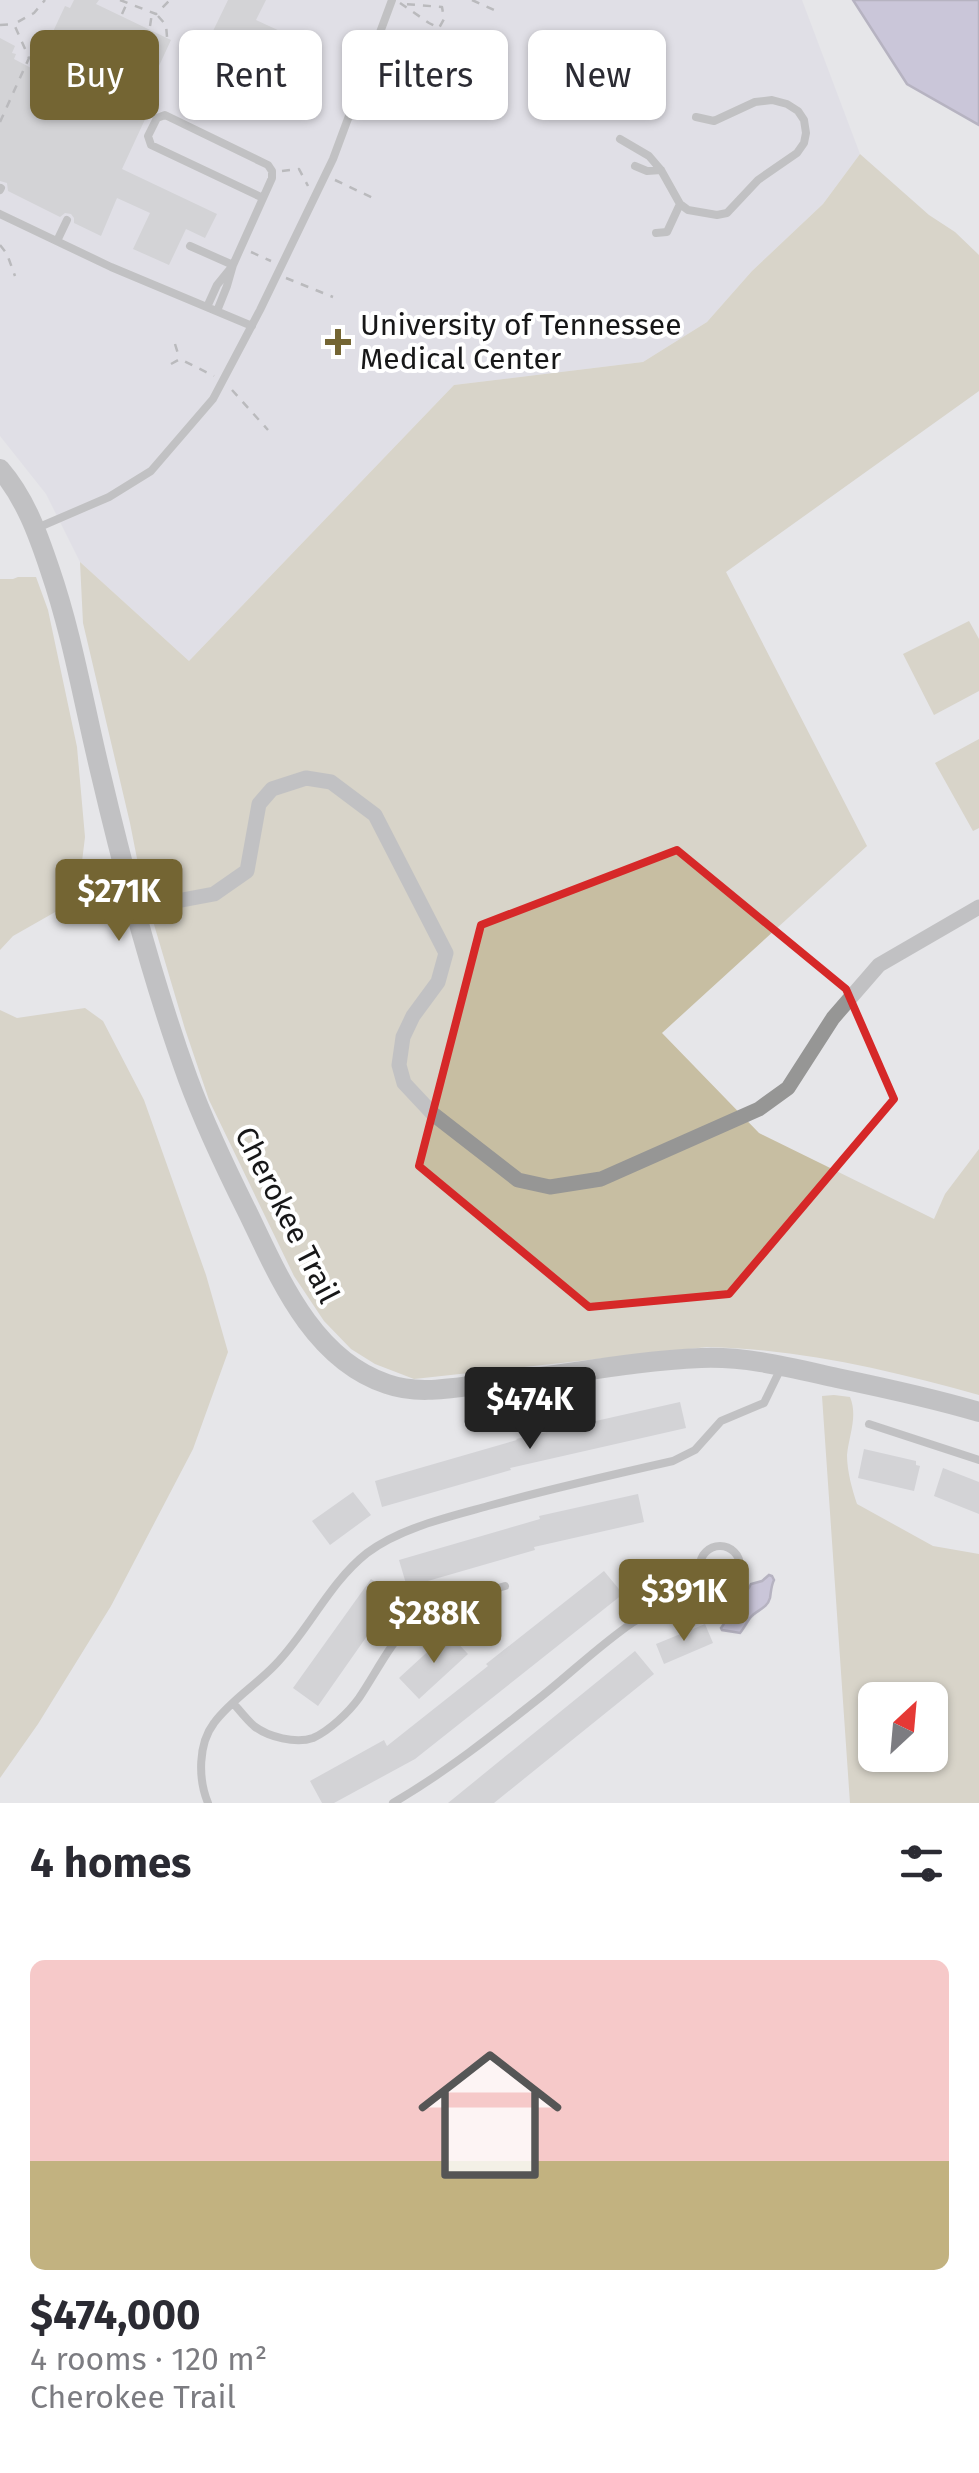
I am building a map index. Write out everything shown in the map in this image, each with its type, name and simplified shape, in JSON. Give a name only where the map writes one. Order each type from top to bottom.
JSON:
[{"type":"street","name":"Cherokee Trail","points":[[0,468],[36,528],[66,616],[134,909],[188,1079],[220,1156],[289,1296],[312,1330],[349,1365],[386,1384],[422,1391],[707,1358],[782,1366],[979,1412]]},
{"type":"street","points":[[134,909],[214,894],[248,871],[258,804],[272,790],[306,778],[331,782],[375,816],[446,953],[438,982],[402,1037],[398,1065],[404,1083],[433,1114],[518,1180],[550,1187],[602,1178],[759,1109],[788,1088],[833,1018],[879,965],[979,907]]},
{"type":"lane","points":[[36,528],[109,498],[151,471],[213,399],[334,159],[392,0]]},
{"type":"lane","points":[[620,139],[649,156],[680,204],[688,210],[717,215],[727,213],[758,180],[797,153],[806,133],[798,111],[772,100],[755,102],[714,121],[696,117]]},
{"type":"lane","points":[[216,311],[272,178],[272,172],[268,166],[165,115],[157,118],[148,136],[151,145],[263,198]]},
{"type":"lane","points":[[635,166],[647,171],[661,170]]},
{"type":"lane","points":[[656,234],[667,232],[680,204]]},
{"type":"lane","points":[[0,214],[252,326]]},
{"type":"lane","points":[[57,241],[67,220]]},
{"type":"lane","points":[[190,246],[233,265]]},
{"type":"lane","points":[[207,307],[217,284],[233,265]]},
{"type":"lane","points":[[208,1803],[201,1756],[212,1724],[275,1666],[337,1583],[366,1554],[392,1538],[454,1515],[673,1460],[696,1450],[721,1422],[764,1404],[782,1366]]},
{"type":"lane","points":[[869,1424],[979,1460]]},
{"type":"lane","points":[[393,1803],[467,1754],[636,1620],[715,1586],[728,1585],[738,1577],[739,1558],[724,1546],[710,1548],[701,1558],[704,1578],[715,1586]]},
{"type":"lane","points":[[234,1704],[255,1728],[275,1737],[313,1738],[356,1703],[414,1620],[445,1605],[505,1586]]},
{"type":"path","points":[[0,25],[14,24],[34,13],[45,0]]},
{"type":"path","points":[[120,0],[154,13],[166,25],[168,37]]},
{"type":"path","points":[[150,26],[154,13],[170,0]]},
{"type":"path","points":[[472,0],[494,10]]},
{"type":"path","points":[[122,14],[127,3]]},
{"type":"path","points":[[439,28],[444,19],[442,7],[402,4],[428,24],[439,28],[446,30]]},
{"type":"path","points":[[0,122],[29,58],[14,24]]},
{"type":"path","points":[[292,170],[299,168]]},
{"type":"path","points":[[334,179],[375,199]]},
{"type":"path","points":[[0,244],[14,276]]},
{"type":"path","points":[[175,344],[180,359]]},
{"type":"highlighted area","points":[[677,850],[846,989],[894,1099],[729,1294],[589,1307],[419,1166],[481,925]]},
{"type":"shaded area","name":"University of Tennessee Medical Center","points":[[0,0],[802,0],[860,154],[823,204],[752,271],[707,322],[643,362],[454,385],[189,661],[80,562],[46,494],[0,436]]},
{"type":"shaded area","points":[[853,0],[979,0],[979,125],[907,84]]},
{"type":"shaded area","points":[[860,154],[979,255],[979,391],[726,572],[867,846],[662,1033],[759,1133],[934,1219],[945,1194],[979,1149],[979,1395],[844,1362],[707,1347],[414,1379],[375,1364],[351,1349],[324,1321],[294,1276],[209,1100],[142,884],[83,623],[80,562],[189,661],[454,385],[643,362],[707,322],[752,271],[823,204]]},
{"type":"shaded area","points":[[36,577],[48,610],[77,747],[85,837],[79,886],[64,907],[13,936],[0,950],[0,579]]},
{"type":"shaded area","points":[[969,621],[979,639],[979,691],[934,715],[903,654]]},
{"type":"shaded area","points":[[979,739],[979,828],[973,831],[935,763]]},
{"type":"shaded area","points":[[85,1008],[103,1021],[144,1100],[206,1275],[228,1352],[193,1449],[111,1606],[0,1778],[0,1010],[17,1018]]},
{"type":"shaded area","points":[[834,1395],[850,1397],[852,1404],[847,1461],[857,1504],[933,1546],[979,1554],[979,1803],[850,1803],[822,1396]]},
{"type":"shaded area","points":[[769,1575],[774,1580],[766,1605],[752,1615],[740,1633],[722,1630],[733,1605],[751,1584]]},
{"type":"building","points":[[74,0],[99,0],[96,4],[150,30],[54,30],[65,6],[70,8]]},
{"type":"building","points":[[228,0],[266,0],[256,20],[278,30],[213,30]]},
{"type":"building","points":[[159,34],[171,40],[159,66]]},
{"type":"building","points":[[0,38],[15,46],[14,59],[30,67],[30,120],[145,120],[122,169],[217,214],[205,238],[186,229],[169,265],[133,249],[150,213],[117,198],[101,236],[74,223],[71,214],[60,217],[8,191],[7,183],[0,181]]},
{"type":"building","points":[[680,1402],[686,1428],[510,1468],[382,1507],[375,1481],[516,1439]]},
{"type":"building","points":[[864,1449],[916,1461],[920,1466],[914,1491],[858,1478]]},
{"type":"building","points":[[943,1468],[979,1482],[979,1514],[934,1496]]},
{"type":"building","points":[[353,1492],[371,1515],[330,1545],[312,1521]]},
{"type":"building","points":[[638,1494],[644,1522],[534,1547],[535,1550],[407,1587],[399,1560],[540,1519],[539,1516]]},
{"type":"building","points":[[604,1571],[623,1594],[415,1759],[334,1803],[322,1803],[310,1781],[384,1740],[387,1746]]},
{"type":"building","points":[[371,1579],[395,1596],[318,1706],[293,1688]]},
{"type":"building","points":[[705,1624],[713,1643],[664,1664],[656,1644]]},
{"type":"building","points":[[448,1633],[468,1654],[419,1699],[399,1678]]},
{"type":"building","points":[[635,1651],[654,1674],[494,1803],[448,1803]]},
{"type":"place","name":"University of Tennessee Medical Center","points":[[338,342]]}]
